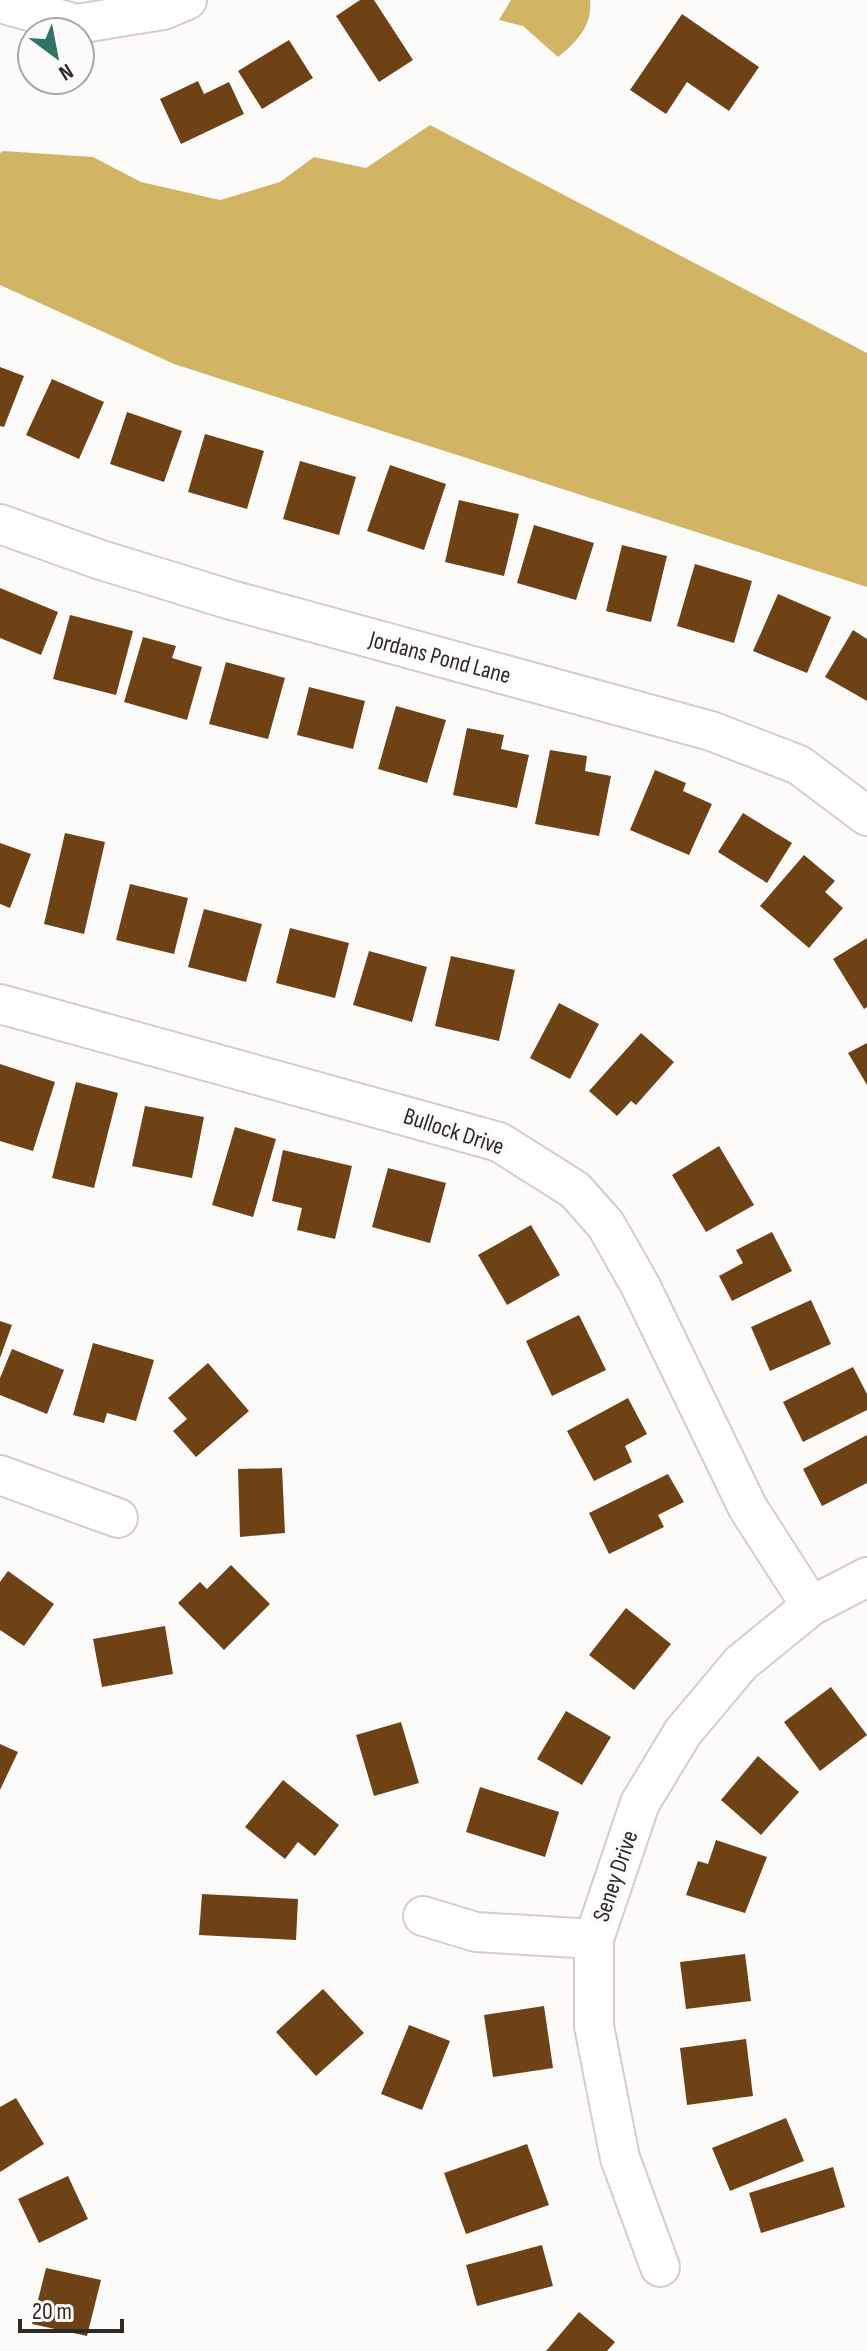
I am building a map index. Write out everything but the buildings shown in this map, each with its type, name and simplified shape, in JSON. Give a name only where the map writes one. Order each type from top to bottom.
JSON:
[{"type":"street","points":[[0,3],[77,24],[163,10],[187,0]]},
{"type":"street","name":"Jordans Pond Lane","points":[[0,524],[98,559],[231,600],[711,731],[799,765],[867,816]]},
{"type":"street","name":"Bullock Drive","points":[[0,1004],[499,1142],[575,1190],[606,1225],[640,1285],[748,1508],[811,1606]]},
{"type":"street","points":[[0,1475],[118,1518]]},
{"type":"street","name":"Seney Drive","points":[[660,2267],[617,2143],[594,2026],[594,1939],[640,1803],[683,1732],[741,1663],[811,1606],[867,1577]]},
{"type":"street","points":[[423,1916],[476,1932],[594,1939]]},
{"type":"shaded area","points":[[511,0],[590,0],[589,17],[582,33],[558,57],[523,26],[499,20]]},
{"type":"shaded area","points":[[430,125],[867,353],[867,587],[174,364],[0,285],[0,153],[3,151],[93,157],[141,182],[220,200],[280,182],[314,157],[366,168]]}]
